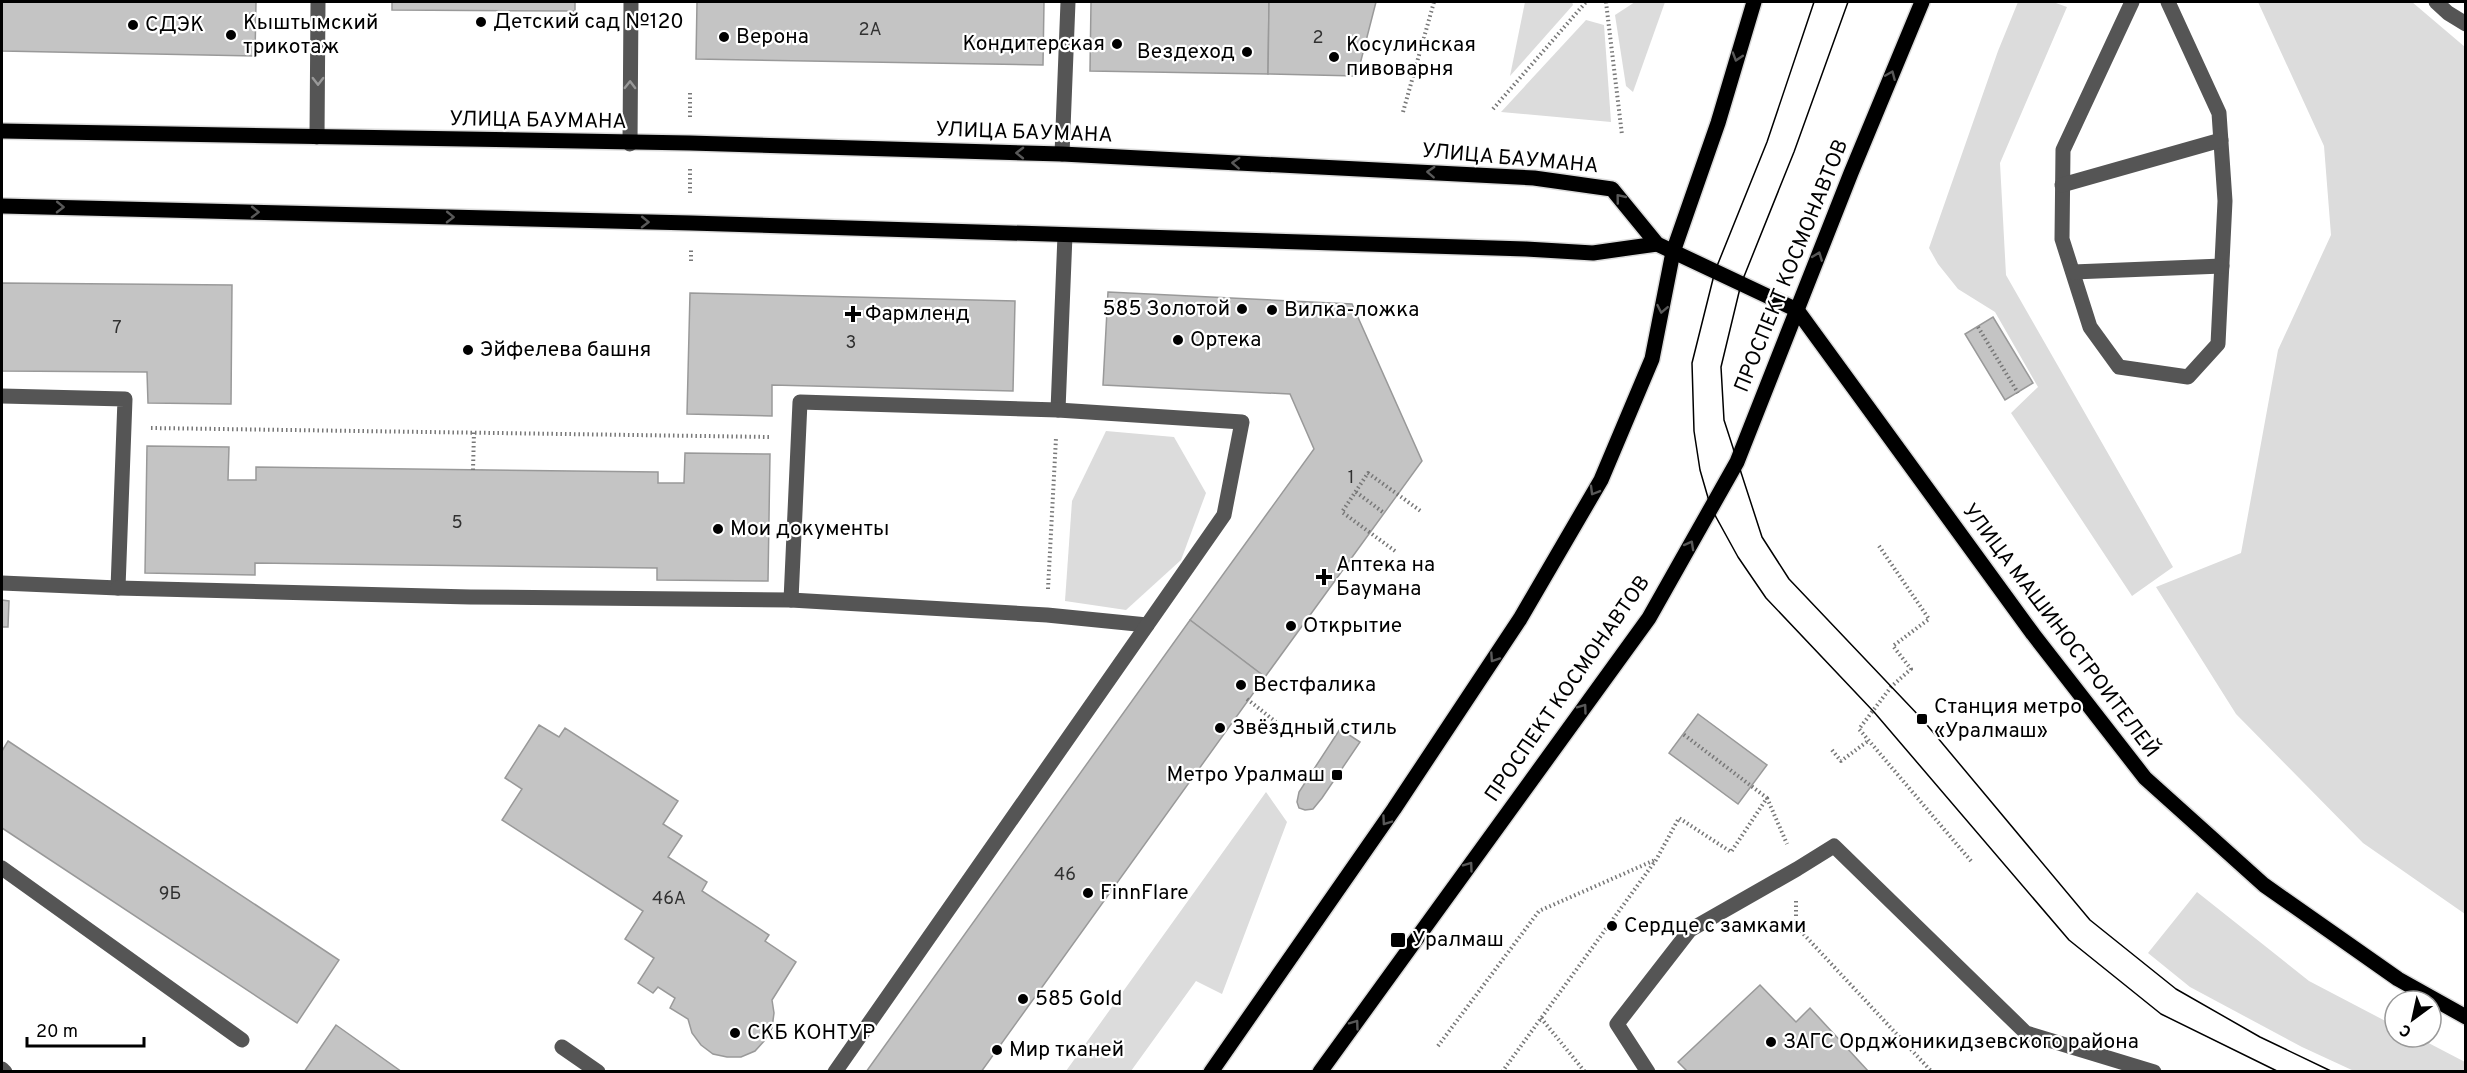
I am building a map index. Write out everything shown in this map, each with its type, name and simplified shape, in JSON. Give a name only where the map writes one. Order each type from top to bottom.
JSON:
[{"type":"main road","points":[[1211,1071],[1394,809],[1514,628],[1601,480],[1652,359],[1673,252],[1718,123],[1754,2]]},
{"type":"main road","name":"ПРОСПЕКТ КОСМОНАВТОВ","points":[[1320,1071],[1649,618],[1737,462],[1922,2]]},
{"type":"main road","name":"УЛИЦА БАУМАНА","points":[[2,131],[630,144],[690,143],[1062,154],[1534,178],[1612,189],[1657,244]]},
{"type":"main road","points":[[2,206],[691,223],[1593,253],[1657,244]]},
{"type":"main road","name":"УЛИЦА МАШИНОСТРОИТЕЛЕЙ","points":[[1657,244],[1797,310],[2033,634],[2145,778],[2264,885],[2398,979],[2466,1017]]},
{"type":"lane","points":[[317,137],[318,2]]},
{"type":"lane","points":[[630,144],[631,2]]},
{"type":"lane","points":[[1062,154],[1068,2]]},
{"type":"lane","points":[[2132,2],[2063,150],[2062,238],[2090,327],[2119,367],[2188,377],[2217,344],[2225,201],[2219,113],[2168,2]]},
{"type":"lane","points":[[2436,2],[2466,24]]},
{"type":"lane","points":[[2062,185],[2221,140]]},
{"type":"lane","points":[[1058,410],[1065,235]]},
{"type":"lane","points":[[2073,272],[2222,266]]},
{"type":"lane","points":[[2,396],[125,399],[118,588]]},
{"type":"lane","points":[[791,600],[800,402],[1058,410],[1242,422],[1224,515],[835,1071]]},
{"type":"lane","points":[[2,583],[470,597],[791,600],[1047,615],[1147,625]]},
{"type":"lane","points":[[1648,1071],[1617,1024],[1690,930],[1834,846],[2026,1033],[2154,1071]]},
{"type":"lane","points":[[2,868],[242,1040]]},
{"type":"lane","points":[[562,1047],[598,1071]]},
{"type":"path","points":[[1403,112],[1434,2]]},
{"type":"path","points":[[1493,109],[1586,2]]},
{"type":"path","points":[[1606,2],[1622,135]]},
{"type":"path","points":[[690,93],[690,261]]},
{"type":"path","points":[[1978,327],[2018,393]]},
{"type":"path","points":[[1048,565],[1058,410]]},
{"type":"path","points":[[124,427],[798,437]]},
{"type":"path","points":[[473,470],[474,432]]},
{"type":"path","points":[[1395,551],[1342,512],[1368,473],[1422,512]]},
{"type":"path","points":[[1356,492],[1384,513]]},
{"type":"path","points":[[1879,546],[1929,619],[1893,646],[1911,669],[1891,687],[1859,729],[1971,861]]},
{"type":"path","points":[[1247,699],[1276,722]]},
{"type":"path","points":[[1683,734],[1767,798],[1797,869],[1796,926],[1932,1071]]},
{"type":"path","points":[[1832,750],[1841,761],[1868,741]]},
{"type":"path","points":[[1502,1071],[1656,860],[1679,818],[1731,852],[1767,798]]},
{"type":"path","points":[[1438,1046],[1539,911],[1656,860]]},
{"type":"path","points":[[1541,1018],[1585,1071]]},
{"type":"shaded area","points":[[1525,2],[1572,2],[1573,5],[1510,76]]},
{"type":"shaded area","points":[[1635,2],[1665,2],[1633,92],[1626,86],[1615,15]]},
{"type":"shaded area","points":[[2018,2],[2053,2],[2067,7],[2000,163],[2006,275],[2173,567],[2132,596],[2011,413],[2038,387],[1995,312],[1958,289],[1938,264],[1929,248],[1998,51]]},
{"type":"shaded area","points":[[2258,2],[2412,2],[2465,47],[2465,914],[2363,843],[2236,714],[2156,587],[2241,553],[2278,350],[2331,235],[2324,146]]},
{"type":"shaded area","points":[[1586,20],[1604,25],[1611,122],[1501,112]]},
{"type":"shaded area","points":[[1106,431],[1174,437],[1206,493],[1181,560],[1126,610],[1065,601],[1072,501]]},
{"type":"shaded area","points":[[1266,792],[1287,822],[1222,994],[1196,981],[1131,1071],[1066,1071]]},
{"type":"shaded area","points":[[2197,892],[2309,981],[2383,1020],[2383,1049],[2440,1049],[2465,1062],[2465,1071],[2354,1071],[2302,1047],[2190,987],[2148,953]]},
{"type":"building","points":[[2,2],[256,2],[255,56],[2,51]]},
{"type":"building","points":[[392,2],[575,2],[575,11],[392,10]]},
{"type":"building","points":[[697,2],[1044,2],[1043,65],[696,59]]},
{"type":"building","points":[[1091,2],[1269,2],[1268,74],[1090,71]]},
{"type":"building","points":[[1269,2],[1376,2],[1357,76],[1268,74]]},
{"type":"building","points":[[2,283],[232,285],[231,404],[148,403],[147,372],[2,371]]},
{"type":"building","points":[[1108,292],[1352,304],[1422,461],[1265,677],[1190,620],[1314,449],[1290,394],[1103,385]]},
{"type":"building","points":[[690,293],[1015,301],[1013,391],[772,385],[772,416],[687,414]]},
{"type":"building","points":[[1993,317],[2033,383],[2005,400],[1965,334]]},
{"type":"building","points":[[147,446],[229,447],[228,480],[256,480],[256,467],[658,472],[658,483],[684,483],[685,453],[770,454],[768,581],[657,580],[657,568],[255,563],[255,575],[145,573]]},
{"type":"building","points":[[2,600],[9,601],[8,627],[2,627]]},
{"type":"building","points":[[1190,620],[1265,677],[981,1072],[866,1072]]},
{"type":"building","points":[[1698,714],[1767,765],[1738,804],[1669,753]]},
{"type":"building","points":[[539,725],[559,737],[565,728],[678,801],[663,824],[682,836],[668,857],[707,882],[702,891],[769,935],[765,941],[796,962],[772,1000],[774,1013],[772,1028],[755,1051],[741,1057],[727,1057],[713,1054],[701,1045],[692,1033],[688,1019],[670,1008],[675,998],[658,987],[653,993],[638,983],[654,958],[625,939],[643,911],[502,820],[522,789],[505,778]]},
{"type":"building","points":[[1340,729],[1360,742],[1313,809],[1299,808],[1297,802],[1299,792]]},
{"type":"building","points":[[8,741],[339,960],[297,1023],[2,828],[2,751]]},
{"type":"building","points":[[1760,985],[1796,1022],[1810,1008],[1869,1072],[1688,1072],[1678,1062]]},
{"type":"building","points":[[336,1025],[402,1072],[304,1072]]},
{"type":"tram line","points":[[1814,2],[1767,142],[1715,271],[1692,363],[1694,431],[1700,470],[1711,508],[1738,557],[1766,598],[1874,712],[2069,940],[2161,1014],[2279,1072]]},
{"type":"tram line","points":[[1848,2],[1794,152],[1741,284],[1721,367],[1724,420],[1762,537],[1789,579],[1922,719],[2090,920],[2176,989],[2260,1037],[2333,1072]]},
{"type":"place","name":"Детский сад №120","points":[[481,22]]},
{"type":"place","name":"СДЭК","points":[[133,25]]},
{"type":"place","name":"Кыштымский трикотаж","points":[[231,35]]},
{"type":"place","name":"Верона","points":[[724,37]]},
{"type":"place","name":"Кондитерская","points":[[1117,44]]},
{"type":"place","name":"Вездеход","points":[[1247,52]]},
{"type":"place","name":"Косулинская пивоварня","points":[[1334,57]]},
{"type":"place","name":"585 Золотой","points":[[1242,309]]},
{"type":"place","name":"Вилка-ложка","points":[[1272,310]]},
{"type":"place","name":"Фармленд","points":[[853,314]]},
{"type":"place","name":"Ортека","points":[[1178,340]]},
{"type":"place","name":"Эйфелева башня","points":[[468,350]]},
{"type":"place","name":"Мои документы","points":[[718,529]]},
{"type":"place","name":"Аптека на Баумана","points":[[1324,577]]},
{"type":"place","name":"Открытие","points":[[1291,626]]},
{"type":"place","name":"Вестфалика","points":[[1241,685]]},
{"type":"place","name":"Станция метро «Уралмаш»","points":[[1922,719]]},
{"type":"place","name":"Звёздный стиль","points":[[1220,728]]},
{"type":"place","name":"Метро Уралмаш","points":[[1337,775]]},
{"type":"place","name":"FinnFlare","points":[[1088,893]]},
{"type":"place","name":"Сердце с замками","points":[[1612,926]]},
{"type":"place","name":"Уралмаш","points":[[1398,940]]},
{"type":"place","name":"585 Gold","points":[[1023,999]]},
{"type":"place","name":"СКБ КОНТУР","points":[[735,1033]]},
{"type":"place","name":"ЗАГС Орджоникидзевского района","points":[[1771,1042]]},
{"type":"place","name":"Мир тканей","points":[[997,1050]]}]
